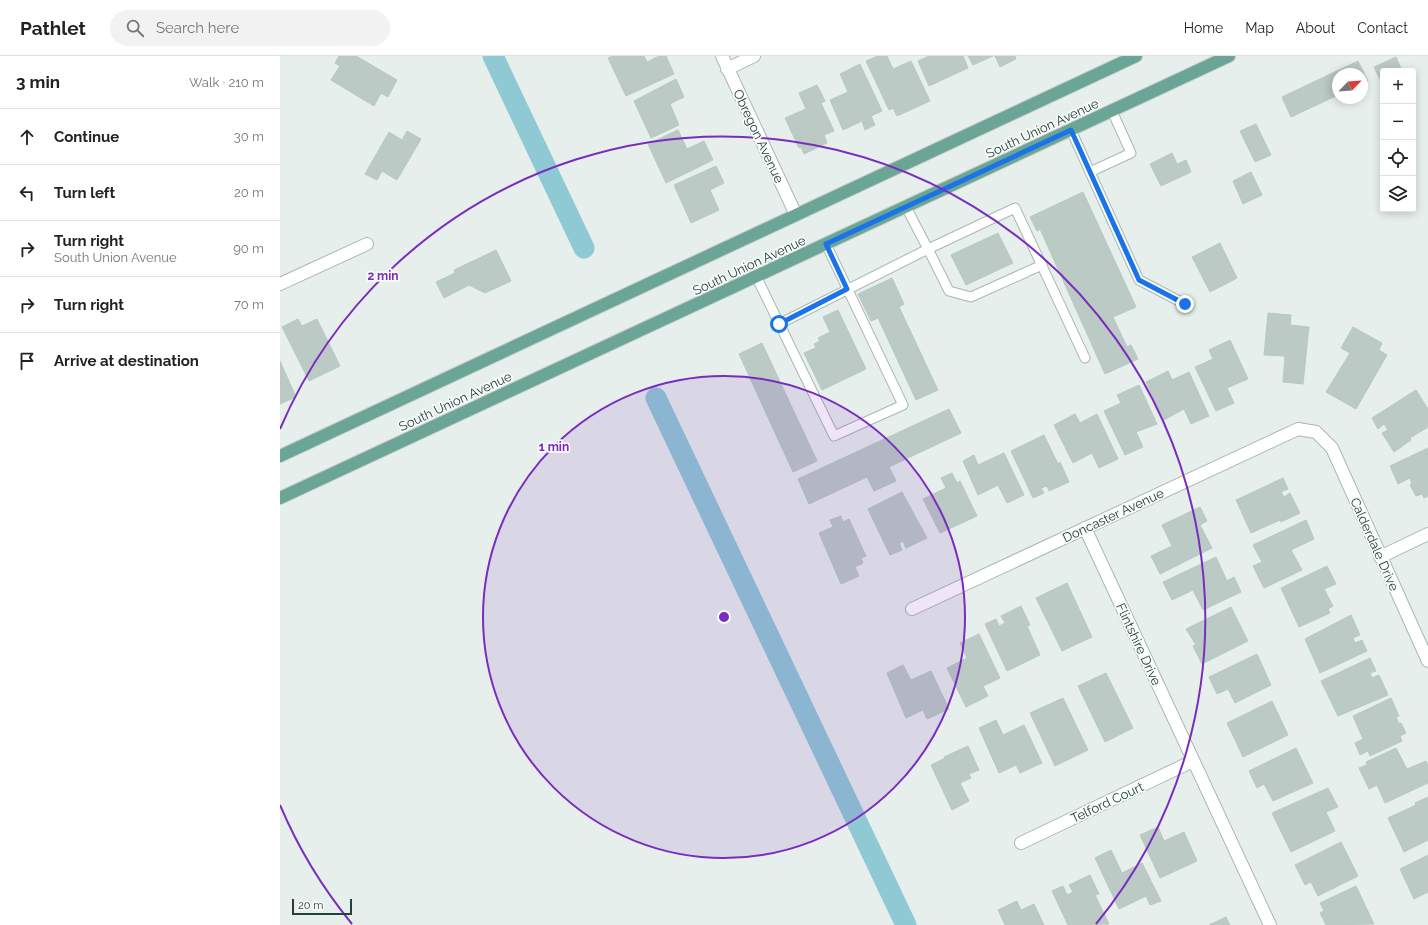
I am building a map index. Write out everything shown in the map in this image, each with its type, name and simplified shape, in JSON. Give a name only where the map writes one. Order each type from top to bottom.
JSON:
[{"type":"main road","name":"South Union Avenue","points":[[280,456],[1136,56]]},
{"type":"main road","name":"South Union Avenue","points":[[280,498],[1229,56]]},
{"type":"street","name":"Obregon Avenue","points":[[722,56],[796,215]]},
{"type":"street","points":[[728,69],[754,56]]},
{"type":"street","points":[[280,284],[367,244]]},
{"type":"street","name":"Doncaster Avenue","points":[[912,609],[1298,429],[1316,432]]},
{"type":"street","name":"Calderdale Drive","points":[[1316,432],[1332,448],[1428,661]]},
{"type":"street","name":"Flintshire Drive","points":[[1085,528],[1270,925]]},
{"type":"street","points":[[1380,557],[1428,534]]},
{"type":"street","name":"Telford Court","points":[[1021,843],[1193,761]]},
{"type":"lane","points":[[1090,172],[1131,153],[1112,111]]},
{"type":"lane","points":[[1071,130],[1139,280],[1185,304]]},
{"type":"lane","points":[[906,207],[949,291],[971,298],[1042,265]]},
{"type":"lane","points":[[779,324],[928,248],[1015,208],[1085,358]]},
{"type":"lane","points":[[756,276],[834,436],[902,405],[826,244]]},
{"type":"building","points":[[339,56],[356,56],[397,80],[388,97],[381,93],[374,106],[331,80],[340,66],[335,63]]},
{"type":"building","points":[[613,56],[644,56],[647,62],[659,56],[666,56],[674,74],[626,96],[608,58]]},
{"type":"building","points":[[878,56],[887,56],[893,69],[911,61],[930,101],[897,116],[893,108],[889,110],[866,61]]},
{"type":"building","points":[[929,56],[963,56],[968,68],[929,86],[918,61]]},
{"type":"building","points":[[968,56],[993,56],[973,65]]},
{"type":"building","points":[[995,56],[1015,56],[1016,59],[1000,67]]},
{"type":"building","points":[[1396,57],[1401,68],[1380,68],[1380,79],[1374,67]]},
{"type":"building","points":[[1358,61],[1362,68],[1343,68]]},
{"type":"building","points":[[860,64],[882,111],[871,116],[875,125],[865,130],[862,121],[843,130],[830,100],[848,92],[840,74]]},
{"type":"building","points":[[1332,73],[1332,98],[1291,117],[1282,97]]},
{"type":"building","points":[[676,79],[684,97],[670,104],[679,125],[651,138],[634,101]]},
{"type":"building","points":[[817,85],[825,101],[821,103],[834,131],[824,135],[827,143],[804,154],[801,147],[799,148],[785,118],[806,109],[799,93]]},
{"type":"building","points":[[1256,124],[1271,155],[1255,162],[1240,131]]},
{"type":"building","points":[[678,130],[687,149],[704,141],[713,160],[666,183],[648,144]]},
{"type":"building","points":[[407,131],[421,139],[397,180],[382,171],[377,180],[365,174],[389,132],[402,140]]},
{"type":"building","points":[[1172,153],[1177,164],[1186,160],[1191,172],[1161,186],[1150,164]]},
{"type":"building","points":[[716,166],[724,183],[710,190],[719,210],[691,223],[674,185]]},
{"type":"building","points":[[1251,172],[1262,195],[1243,204],[1233,181]]},
{"type":"building","points":[[1083,192],[1136,307],[1113,317],[1127,347],[1131,345],[1138,359],[1105,374],[1040,229],[1037,231],[1030,217]]},
{"type":"building","points":[[998,233],[1013,263],[966,285],[951,255]]},
{"type":"building","points":[[1220,243],[1237,278],[1210,292],[1192,257]]},
{"type":"building","points":[[496,250],[511,281],[485,293],[469,285],[444,298],[436,282],[455,273],[454,270]]},
{"type":"building","points":[[892,278],[904,304],[899,307],[938,390],[916,400],[878,318],[871,321],[858,294]]},
{"type":"building","points":[[838,310],[866,369],[822,390],[804,353],[816,348],[814,344],[820,341],[818,338],[830,332],[823,317]]},
{"type":"building","points":[[1268,313],[1291,315],[1290,325],[1309,327],[1303,384],[1283,382],[1285,356],[1264,355]]},
{"type":"building","points":[[298,319],[302,326],[317,319],[340,366],[309,381],[282,327]]},
{"type":"building","points":[[1353,327],[1382,343],[1379,350],[1387,355],[1356,409],[1326,392],[1350,353],[1341,348]]},
{"type":"building","points":[[1230,340],[1248,379],[1227,388],[1234,403],[1216,411],[1195,367],[1213,359],[1209,350]]},
{"type":"building","points":[[762,343],[817,461],[793,472],[739,354]]},
{"type":"building","points":[[280,361],[296,397],[280,404]]},
{"type":"building","points":[[1168,371],[1172,380],[1189,372],[1209,416],[1191,424],[1184,409],[1164,420],[1146,382]]},
{"type":"building","points":[[1139,385],[1157,424],[1136,432],[1143,447],[1125,455],[1104,411],[1121,403],[1117,395]]},
{"type":"building","points":[[1416,390],[1428,409],[1428,427],[1410,438],[1411,440],[1394,452],[1382,433],[1388,430],[1384,424],[1378,429],[1372,418]]},
{"type":"building","points":[[949,409],[961,433],[889,467],[896,481],[874,491],[867,477],[809,504],[798,479]]},
{"type":"building","points":[[1075,414],[1080,423],[1097,414],[1118,459],[1099,468],[1092,453],[1073,463],[1054,425]]},
{"type":"building","points":[[1044,435],[1058,464],[1060,462],[1069,482],[1049,491],[1047,486],[1041,488],[1044,493],[1033,498],[1011,451]]},
{"type":"building","points":[[1428,448],[1428,496],[1424,498],[1422,494],[1416,496],[1410,485],[1412,484],[1410,478],[1398,484],[1390,466]]},
{"type":"building","points":[[1004,453],[1024,495],[1007,503],[998,485],[978,495],[963,461],[974,455],[978,465]]},
{"type":"building","points":[[952,473],[957,483],[960,481],[977,516],[940,533],[923,499],[946,488],[941,478]]},
{"type":"building","points":[[1283,478],[1288,489],[1281,492],[1284,497],[1290,493],[1300,513],[1251,533],[1236,500]]},
{"type":"building","points":[[902,492],[927,538],[906,548],[903,541],[899,543],[902,550],[890,555],[868,509]]},
{"type":"building","points":[[1200,507],[1207,521],[1200,525],[1212,548],[1160,574],[1151,556],[1172,546],[1162,525]]},
{"type":"building","points":[[841,516],[843,522],[849,519],[866,556],[861,558],[863,563],[855,567],[859,576],[841,584],[819,533],[833,527],[830,520]]},
{"type":"building","points":[[1306,520],[1314,539],[1291,550],[1302,570],[1264,588],[1253,566],[1262,562],[1253,545]]},
{"type":"building","points":[[1216,557],[1227,581],[1234,577],[1241,592],[1203,610],[1193,590],[1172,600],[1163,582]]},
{"type":"building","points":[[1327,566],[1336,584],[1324,589],[1333,606],[1328,609],[1330,613],[1299,627],[1281,588]]},
{"type":"building","points":[[1067,583],[1092,637],[1062,651],[1036,598]]},
{"type":"building","points":[[1021,606],[1030,625],[1027,626],[1040,655],[1007,671],[985,624],[996,619],[999,626],[1005,623],[1001,616]]},
{"type":"building","points":[[1231,607],[1248,641],[1202,664],[1193,646],[1196,645],[1186,629]]},
{"type":"building","points":[[1351,615],[1360,635],[1353,638],[1355,643],[1362,640],[1367,651],[1320,673],[1305,639]]},
{"type":"building","points":[[979,634],[1000,678],[983,686],[988,696],[966,707],[947,668],[967,658],[960,643]]},
{"type":"building","points":[[1257,654],[1271,685],[1235,703],[1228,689],[1217,694],[1209,677]]},
{"type":"building","points":[[1370,658],[1376,671],[1370,673],[1372,678],[1379,675],[1388,695],[1338,716],[1321,681]]},
{"type":"building","points":[[903,665],[911,680],[931,671],[949,709],[927,719],[923,710],[906,718],[887,673]]},
{"type":"building","points":[[1106,673],[1133,728],[1105,742],[1078,686]]},
{"type":"building","points":[[1063,698],[1088,750],[1055,766],[1030,713]]},
{"type":"building","points":[[1391,698],[1399,716],[1396,717],[1399,724],[1401,723],[1406,733],[1400,736],[1402,741],[1370,756],[1368,751],[1360,755],[1355,743],[1363,739],[1353,716]]},
{"type":"building","points":[[1272,701],[1288,735],[1243,757],[1227,723]]},
{"type":"building","points":[[996,720],[1003,735],[1024,725],[1042,763],[1020,773],[1016,765],[999,773],[979,728]]},
{"type":"building","points":[[968,746],[979,770],[969,774],[971,778],[960,783],[969,801],[952,810],[931,765]]},
{"type":"building","points":[[1296,748],[1313,783],[1273,801],[1264,784],[1257,788],[1249,771]]},
{"type":"building","points":[[1396,748],[1407,769],[1426,761],[1428,765],[1428,783],[1385,803],[1377,785],[1369,789],[1359,768],[1367,765],[1366,762]]},
{"type":"building","points":[[1328,788],[1338,807],[1326,812],[1335,831],[1291,852],[1272,813]]},
{"type":"building","points":[[1428,797],[1428,840],[1404,852],[1388,818],[1416,805],[1415,803]]},
{"type":"building","points":[[1158,827],[1164,841],[1184,832],[1197,861],[1160,878],[1140,835]]},
{"type":"building","points":[[1341,842],[1358,876],[1318,896],[1311,882],[1305,885],[1295,865]]},
{"type":"building","points":[[1111,850],[1122,873],[1142,863],[1161,901],[1150,905],[1146,896],[1119,909],[1095,858]]},
{"type":"building","points":[[1428,855],[1428,892],[1414,899],[1400,869]]},
{"type":"building","points":[[1090,875],[1099,894],[1095,895],[1109,924],[1068,925],[1052,891],[1063,886],[1067,895],[1073,892],[1069,885]]},
{"type":"building","points":[[1356,886],[1374,924],[1326,925],[1320,913],[1324,911],[1320,903]]},
{"type":"building","points":[[1017,901],[1021,910],[1034,904],[1044,925],[1005,925],[998,910]]},
{"type":"building","points":[[1226,917],[1230,925],[1209,925]]},
{"type":"waterway","points":[[493,56],[584,248]]},
{"type":"waterway","points":[[656,398],[906,925]]},
{"type":"route","points":[[779,324],[847,289],[826,244],[1071,130],[1139,280],[1185,304]]}]
